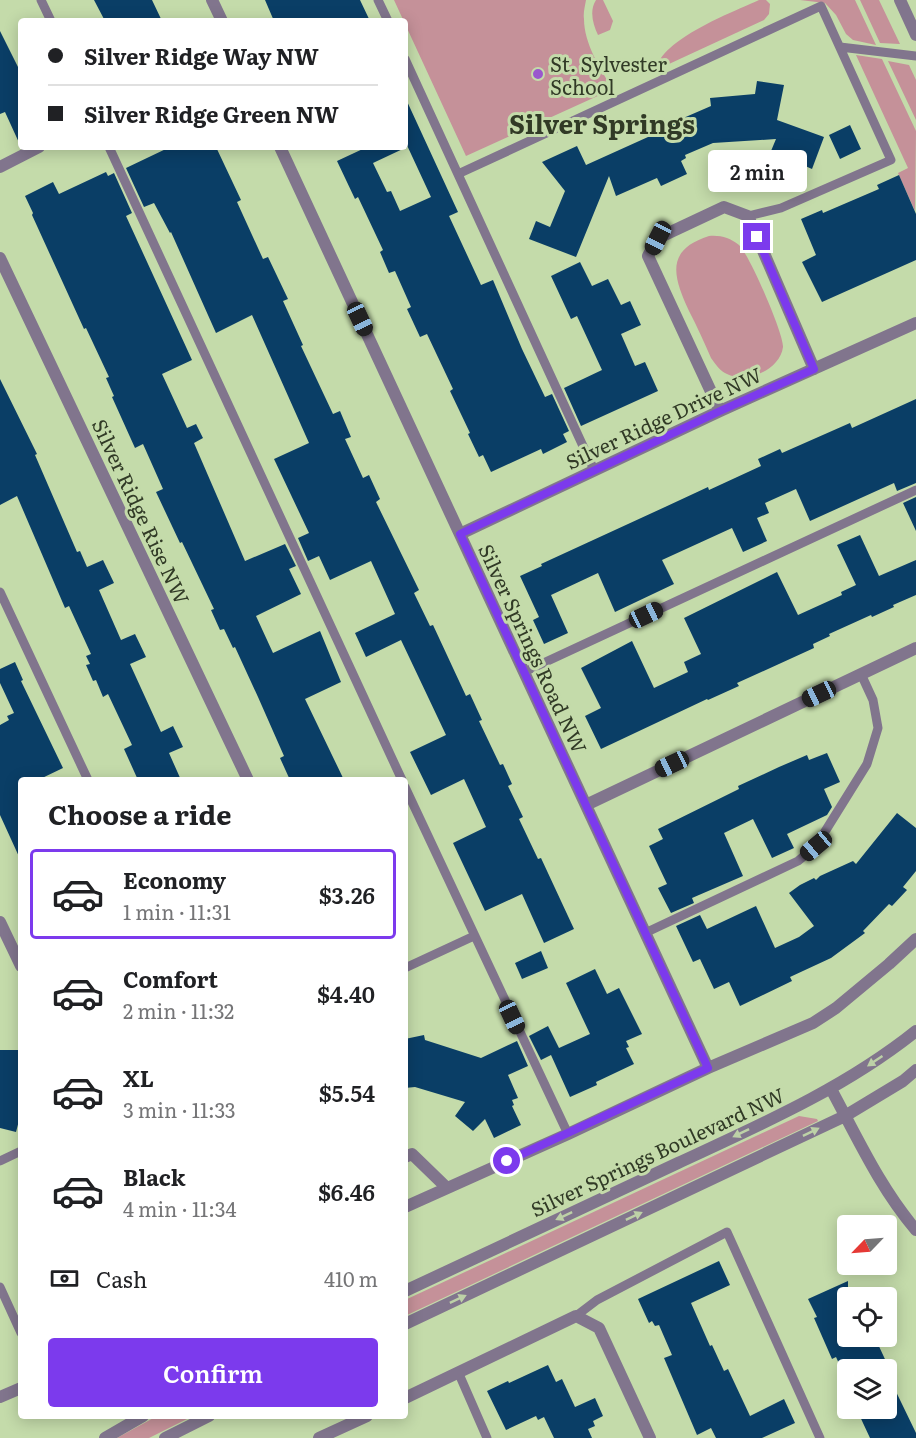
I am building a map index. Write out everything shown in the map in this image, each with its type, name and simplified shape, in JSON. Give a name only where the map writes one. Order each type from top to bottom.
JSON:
[{"type":"street","points":[[212,0],[221,18]]},
{"type":"street","points":[[900,0],[916,35]]},
{"type":"street","points":[[0,167],[33,150]]},
{"type":"street","name":"Silver Springs Road NW","points":[[281,150],[708,1068]]},
{"type":"street","points":[[720,411],[648,256],[658,238],[724,207],[748,216],[814,369]]},
{"type":"street","name":"Silver Ridge Rise NW","points":[[0,258],[247,777]]},
{"type":"street","name":"Silver Ridge Drive NW","points":[[460,534],[720,411],[916,323]]},
{"type":"street","points":[[586,805],[916,648]]},
{"type":"street","points":[[0,922],[18,960]]},
{"type":"street","points":[[408,1206],[708,1068],[813,1023],[836,1008],[916,939]]},
{"type":"street","name":"Silver Springs Boulevard NW","points":[[408,1290],[831,1089],[916,1030]]},
{"type":"street","points":[[408,1323],[845,1116],[903,1081],[916,1070]]},
{"type":"street","points":[[831,1089],[879,1179],[902,1214],[916,1230]]},
{"type":"street","points":[[408,1156],[412,1154],[446,1187]]},
{"type":"street","points":[[408,1397],[576,1317],[599,1328],[650,1438]]},
{"type":"street","points":[[0,1397],[18,1389]]},
{"type":"street","points":[[105,1438],[138,1419]]},
{"type":"street","points":[[165,1438],[202,1419]]},
{"type":"street","points":[[319,1438],[360,1419]]},
{"type":"lane","points":[[41,0],[50,18]]},
{"type":"lane","points":[[378,0],[387,18]]},
{"type":"lane","points":[[458,174],[821,6],[891,160],[781,208],[748,216]]},
{"type":"lane","points":[[840,47],[916,56]]},
{"type":"lane","points":[[408,66],[594,470]]},
{"type":"lane","points":[[110,150],[401,777]]},
{"type":"lane","points":[[524,672],[916,490]]},
{"type":"lane","points":[[0,592],[87,777]]},
{"type":"lane","points":[[645,933],[798,861],[816,846],[867,764],[878,728],[873,700],[861,674]]},
{"type":"lane","points":[[408,793],[568,1134]]},
{"type":"lane","points":[[408,967],[474,936]]},
{"type":"lane","points":[[0,1161],[18,1152]]},
{"type":"lane","points":[[576,1317],[597,1300],[727,1232],[820,1438]]},
{"type":"lane","points":[[0,1287],[18,1326]]},
{"type":"lane","points":[[459,1374],[487,1438]]},
{"type":"shaded area","name":"St. Sylvester School","points":[[394,0],[586,0],[584,17],[587,37],[598,64],[613,89],[466,156],[408,30],[408,18],[402,18]]},
{"type":"shaded area","points":[[596,0],[603,0],[613,21],[610,30],[598,35],[592,13]]},
{"type":"shaded area","points":[[759,0],[766,0],[770,4],[769,14],[764,20],[656,70],[661,59],[684,37],[716,19]]},
{"type":"shaded area","points":[[800,0],[855,0],[876,45],[853,40],[846,34],[836,15],[825,3]]},
{"type":"shaded area","points":[[860,0],[879,0],[900,44],[880,43]]},
{"type":"shaded area","points":[[856,55],[882,59],[916,131],[915,211],[898,173],[908,168]]},
{"type":"shaded area","points":[[888,61],[909,65],[916,80],[916,120]]},
{"type":"shaded area","points":[[709,236],[732,240],[744,251],[758,278],[782,339],[781,355],[776,362],[753,376],[735,377],[725,373],[716,365],[679,286],[676,266],[679,257],[695,242]]},
{"type":"shaded area","points":[[799,1116],[818,1121],[408,1315],[408,1299]]},
{"type":"shaded area","points":[[152,1419],[187,1419],[149,1438],[117,1438]]},
{"type":"building","points":[[94,0],[152,0],[161,18],[103,18]]},
{"type":"building","points":[[265,0],[360,0],[369,18],[273,18]]},
{"type":"building","points":[[0,31],[18,67],[18,140],[5,112],[0,114]]},
{"type":"building","points":[[757,81],[784,85],[777,120],[824,137],[812,169],[771,151],[776,139],[713,143],[685,155],[686,158],[681,161],[687,174],[661,186],[657,178],[616,196],[609,176],[576,257],[529,239],[536,221],[550,227],[565,191],[542,162],[577,146],[586,165],[648,137],[647,135],[659,131],[658,129],[711,106],[710,98],[755,94]]},
{"type":"building","points":[[408,104],[458,212],[449,216],[481,285],[493,280],[545,397],[552,394],[569,431],[563,434],[567,442],[543,454],[541,449],[491,472],[483,455],[479,457],[450,391],[453,389],[427,334],[420,337],[407,309],[411,307],[395,271],[389,273],[380,252],[383,250],[358,197],[355,199],[337,161],[361,150],[401,150],[373,163],[387,192],[391,191],[400,211],[431,197],[408,147]]},
{"type":"building","points":[[850,125],[861,149],[840,159],[829,135]]},
{"type":"building","points":[[164,150],[217,150],[241,200],[237,202],[263,259],[268,257],[288,299],[283,301],[303,345],[301,346],[333,414],[340,411],[351,437],[345,439],[363,478],[369,475],[380,499],[376,502],[419,590],[414,593],[430,626],[433,625],[466,696],[470,694],[482,720],[479,721],[500,765],[503,764],[512,784],[508,786],[523,817],[519,819],[538,859],[541,858],[574,929],[544,943],[522,894],[485,911],[453,843],[486,827],[464,779],[431,795],[410,752],[446,735],[401,640],[366,657],[355,633],[395,614],[371,561],[330,580],[319,556],[308,561],[298,538],[309,533],[274,459],[309,443],[252,315],[216,333],[171,232],[154,203],[144,207],[126,168]]},
{"type":"building","points":[[106,172],[108,176],[114,173],[132,213],[126,216],[192,360],[162,374],[187,428],[196,424],[203,438],[194,443],[245,561],[285,544],[296,566],[289,569],[301,594],[256,616],[273,653],[320,631],[341,682],[305,699],[343,777],[289,777],[280,758],[284,756],[258,697],[235,647],[233,648],[224,629],[220,630],[211,610],[214,609],[156,492],[163,489],[143,444],[135,448],[112,397],[114,396],[106,378],[109,377],[86,328],[84,329],[25,196],[53,182],[59,194]]},
{"type":"building","points":[[899,175],[916,214],[916,260],[822,302],[802,262],[816,255],[801,219],[822,210],[823,213],[879,189],[877,185]]},
{"type":"building","points":[[580,262],[592,286],[608,279],[621,305],[630,301],[641,325],[621,334],[635,366],[645,362],[658,391],[581,426],[564,388],[602,370],[577,316],[571,319],[551,276]]},
{"type":"building","points":[[0,379],[37,454],[35,455],[77,552],[80,551],[87,567],[103,560],[114,583],[99,590],[121,640],[135,634],[146,657],[130,664],[161,732],[173,726],[183,747],[169,753],[180,777],[137,777],[124,749],[132,745],[108,694],[103,697],[96,680],[93,681],[86,665],[90,664],[86,656],[91,654],[69,606],[65,608],[17,496],[0,505]]},
{"type":"building","points":[[916,399],[916,483],[897,491],[894,483],[810,521],[796,489],[765,503],[769,513],[757,518],[767,541],[743,552],[732,528],[662,560],[674,584],[615,612],[598,573],[551,595],[568,633],[544,644],[533,620],[539,617],[520,576],[542,566],[541,564],[708,487],[709,490],[761,466],[758,459],[780,449],[782,453],[850,423],[852,428]]},
{"type":"building","points":[[916,497],[916,531],[903,503]]},
{"type":"building","points":[[860,535],[879,576],[916,560],[916,595],[872,617],[871,615],[829,634],[830,636],[813,644],[814,648],[737,683],[739,686],[601,749],[585,716],[601,708],[581,668],[632,641],[654,688],[688,672],[684,662],[701,654],[684,618],[777,572],[798,615],[842,595],[841,592],[856,585],[837,545]]},
{"type":"building","points":[[15,662],[23,680],[21,681],[63,768],[44,777],[18,777],[18,854],[0,815],[0,725],[9,720],[7,716],[14,713],[0,683],[0,669]]},
{"type":"building","points":[[827,753],[840,782],[824,789],[832,807],[827,815],[787,834],[794,848],[772,858],[753,819],[724,833],[743,876],[692,898],[694,903],[671,913],[658,888],[667,884],[649,846],[663,839],[658,829],[779,767],[807,755],[809,760]]},
{"type":"building","points":[[897,813],[916,828],[916,871],[903,887],[907,890],[892,906],[889,904],[863,931],[865,933],[831,958],[790,977],[792,981],[740,1006],[729,982],[714,989],[700,959],[693,962],[676,926],[700,915],[707,929],[756,906],[775,948],[799,937],[814,926],[789,893],[814,878],[816,880],[853,861],[856,864]]},
{"type":"building","points":[[541,951],[548,968],[522,979],[515,963]]},
{"type":"building","points":[[595,969],[607,994],[619,988],[642,1034],[626,1041],[629,1047],[626,1048],[634,1064],[570,1097],[551,1055],[541,1060],[529,1036],[548,1026],[559,1048],[590,1034],[566,983]]},
{"type":"building","points":[[424,1035],[425,1040],[481,1058],[517,1041],[528,1066],[508,1075],[518,1098],[512,1100],[514,1105],[512,1106],[521,1125],[494,1138],[485,1119],[473,1131],[455,1116],[465,1102],[415,1087],[408,1088],[408,1038]]},
{"type":"building","points":[[0,1050],[18,1050],[18,1124],[16,1132],[0,1128]]},
{"type":"building","points":[[719,1261],[730,1285],[691,1303],[710,1346],[712,1345],[724,1371],[728,1369],[750,1416],[784,1399],[795,1423],[762,1438],[716,1438],[711,1428],[697,1435],[664,1358],[672,1355],[659,1325],[655,1326],[652,1321],[649,1323],[638,1299]]},
{"type":"building","points":[[848,1281],[848,1287],[837,1287],[837,1347],[879,1347],[885,1359],[837,1359],[836,1357],[832,1359],[808,1299]]},
{"type":"building","points":[[548,1365],[556,1382],[562,1379],[575,1407],[595,1398],[603,1416],[593,1421],[595,1426],[588,1429],[592,1438],[554,1438],[544,1417],[538,1420],[536,1416],[506,1430],[487,1391]]},
{"type":"building","points":[[897,1394],[916,1433],[916,1438],[870,1438],[861,1419],[897,1419]]},
{"type":"place","name":"St. Sylvester School","points":[[538,74]]},
{"type":"district","name":"Silver Springs","points":[[602,122]]},
{"type":"route","points":[[507,1161],[708,1068],[460,534],[814,369],[757,237]]}]
